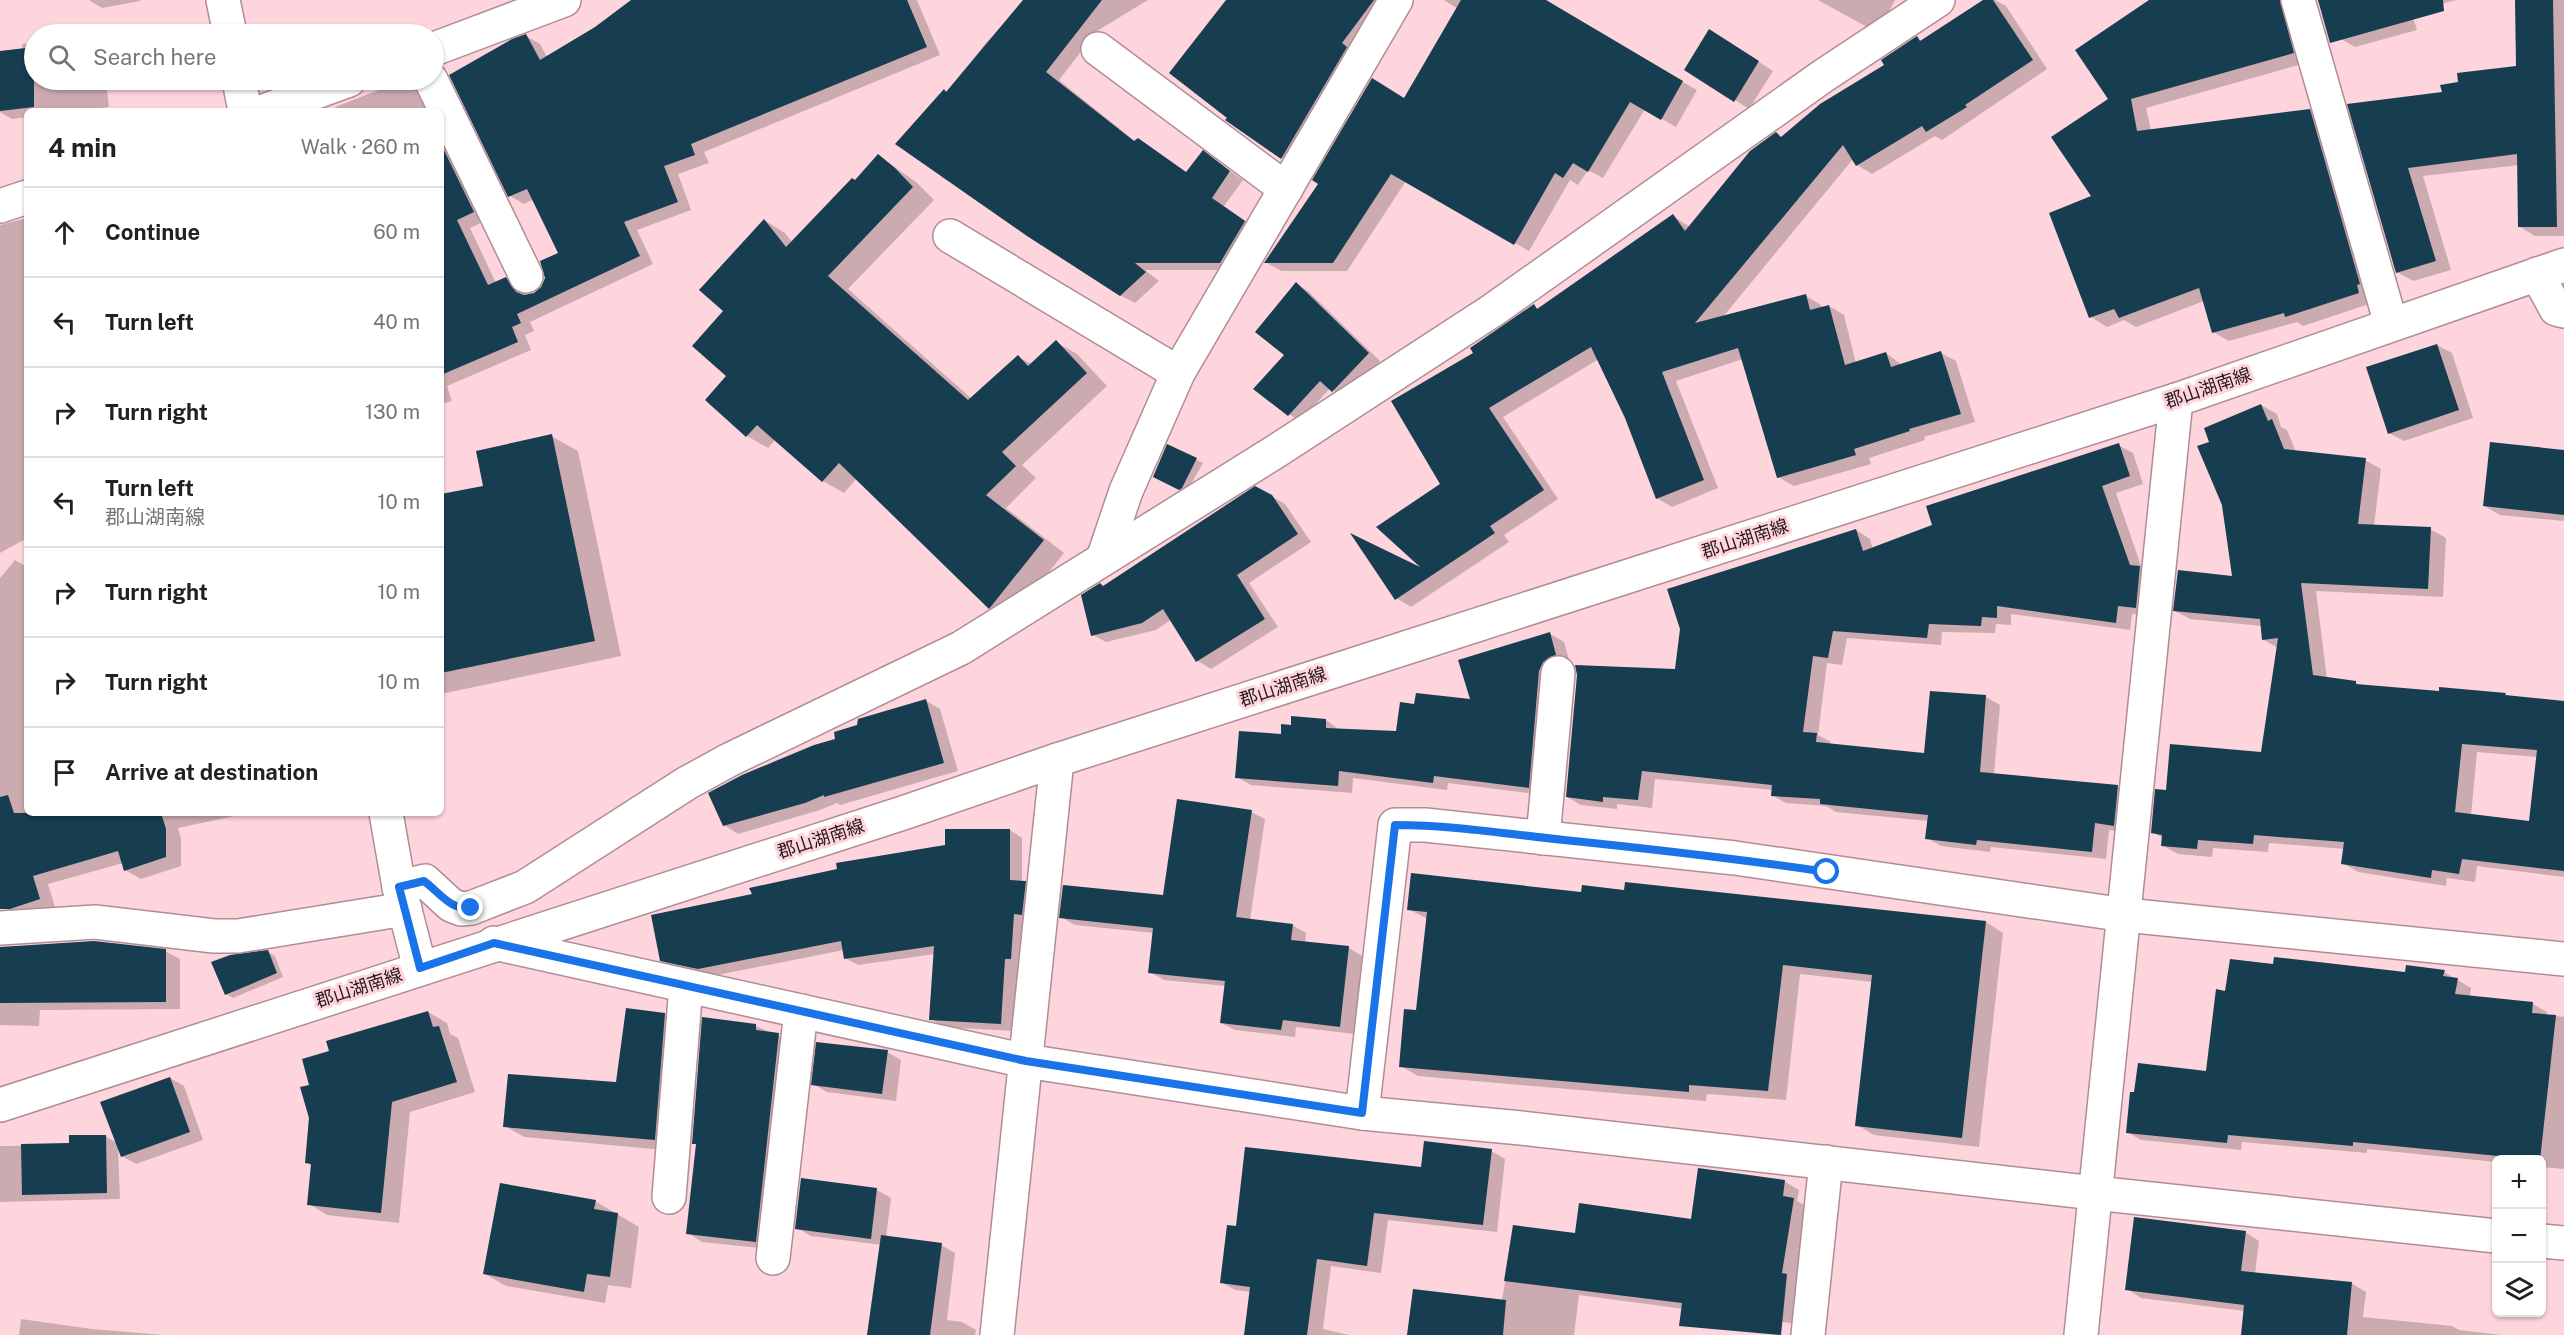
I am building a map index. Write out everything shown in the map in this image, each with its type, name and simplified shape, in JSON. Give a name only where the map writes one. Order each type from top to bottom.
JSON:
[{"type":"street","points":[[223,0],[228,24]]},
{"type":"street","points":[[444,45],[564,0]]},
{"type":"street","points":[[1103,559],[1126,491],[1178,373],[1396,0]]},
{"type":"street","points":[[0,928],[95,922],[214,936],[238,936],[402,898],[424,881],[451,905],[461,909],[471,908],[525,887],[687,783],[729,759],[961,648],[1278,450],[1493,310],[1823,76],[1938,0]]},
{"type":"street","points":[[2298,0],[2391,324]]},
{"type":"street","points":[[1098,49],[1286,189]]},
{"type":"street","points":[[241,90],[244,108]]},
{"type":"street","points":[[272,108],[322,90]]},
{"type":"street","points":[[436,90],[525,276]]},
{"type":"street","points":[[950,236],[1178,373]]},
{"type":"street","points":[[2550,270],[2556,309],[2564,311]]},
{"type":"street","name":"郡山湖南線","points":[[0,1105],[494,943],[906,812],[1057,760],[2176,400],[2550,270]]},
{"type":"street","points":[[2081,1335],[2176,400]]},
{"type":"street","points":[[1543,838],[1558,673]]},
{"type":"street","points":[[997,1335],[1057,760]]},
{"type":"street","points":[[387,816],[402,898],[420,968]]},
{"type":"street","points":[[1362,1113],[1395,825],[1425,825],[1735,858],[2125,915],[2564,959]]},
{"type":"street","points":[[494,943],[1026,1061],[1362,1113],[1521,1128],[2492,1236]]},
{"type":"street","points":[[669,1197],[686,986]]},
{"type":"street","points":[[773,1258],[801,1011]]},
{"type":"street","points":[[1808,1335],[1826,1162]]},
{"type":"street","points":[[2546,1241],[2564,1243]]},
{"type":"building","points":[[631,0],[907,0],[927,47],[691,144],[695,155],[664,166],[678,202],[624,222],[640,256],[517,314],[521,323],[512,327],[518,342],[444,374],[444,150],[474,212],[457,220],[488,285],[506,277],[516,292],[524,295],[534,293],[541,287],[545,278],[540,261],[558,253],[527,189],[508,197],[449,75],[512,39],[526,34],[540,60],[595,27]]},
{"type":"building","points":[[1023,0],[1102,0],[1046,72],[1134,141],[1138,138],[1186,172],[1203,150],[1230,171],[1212,198],[1245,221],[1220,263],[1135,263],[1146,272],[1120,296],[1027,236],[895,144],[944,89],[946,92]]},
{"type":"building","points":[[1226,0],[1374,0],[1342,43],[1347,47],[1281,159],[1225,120],[1227,118],[1169,73]]},
{"type":"building","points":[[1461,0],[1546,0],[1683,81],[1661,120],[1630,102],[1588,172],[1573,163],[1563,178],[1555,173],[1514,245],[1391,174],[1333,263],[1264,263],[1318,184],[1312,180],[1372,78],[1404,98]]},
{"type":"building","points":[[1983,0],[1993,0],[2033,60],[1965,105],[1967,107],[1926,132],[1922,126],[1856,166],[1843,145],[1695,323],[1806,294],[1810,310],[1829,305],[1845,365],[1886,352],[1891,367],[1941,351],[1961,414],[1909,429],[1910,431],[1854,449],[1856,455],[1777,478],[1738,348],[1662,372],[1704,480],[1656,499],[1625,418],[1591,347],[1489,408],[1544,490],[1490,526],[1495,533],[1395,600],[1350,533],[1420,567],[1376,527],[1440,484],[1391,401],[1473,353],[1470,348],[1534,304],[1537,309],[1673,214],[1685,231],[1750,151],[1776,132],[1781,137],[1820,104],[1884,65],[1881,60],[1917,36],[1920,41]]},
{"type":"building","points":[[2149,0],[2280,0],[2294,53],[2131,99],[2137,131],[2310,109],[2360,284],[2357,285],[2359,293],[2285,317],[2284,313],[2212,333],[2199,288],[2119,318],[2114,309],[2089,318],[2049,213],[2091,196],[2051,137],[2108,99],[2075,50]]},
{"type":"building","points":[[2318,0],[2443,0],[2444,11],[2330,43]]},
{"type":"building","points":[[2515,0],[2553,0],[2557,227],[2518,227],[2517,154],[2408,168],[2436,261],[2396,273],[2347,104],[2442,92],[2440,85],[2458,82],[2457,73],[2516,66]]},
{"type":"building","points":[[1709,29],[1759,61],[1734,102],[1684,70]]},
{"type":"building","points":[[24,48],[24,90],[34,90],[34,107],[0,111],[0,51]]},
{"type":"building","points":[[878,154],[913,187],[828,276],[968,400],[1018,355],[1028,366],[1056,340],[1087,373],[1002,452],[1016,466],[986,495],[1044,540],[989,609],[839,463],[822,482],[757,425],[746,437],[705,400],[726,376],[692,346],[723,311],[699,290],[764,219],[786,247],[852,178],[855,180]]},
{"type":"building","points":[[1296,282],[1369,353],[1332,392],[1320,381],[1288,416],[1253,389],[1284,355],[1255,332]]},
{"type":"building","points":[[2437,344],[2459,410],[2388,434],[2366,367]]},
{"type":"building","points":[[2261,404],[2268,421],[2272,419],[2284,449],[2366,458],[2358,524],[2431,527],[2428,589],[2301,583],[2313,675],[2356,681],[2356,684],[2439,691],[2439,687],[2564,701],[2564,871],[2462,859],[2459,874],[2432,870],[2431,878],[2341,864],[2344,842],[2254,835],[2253,844],[2198,840],[2197,849],[2161,846],[2162,835],[2151,833],[2155,789],[2166,790],[2170,744],[2261,752],[2278,638],[2262,640],[2260,619],[2173,611],[2178,570],[2232,576],[2222,505],[2197,446],[2209,442],[2204,428]],"holes":[[[2462,744],[2537,750],[2529,821],[2455,812]]]},
{"type":"building","points":[[552,434],[595,641],[444,672],[444,493],[483,486],[476,451]]},
{"type":"building","points":[[2490,442],[2564,450],[2564,515],[2483,506]]},
{"type":"building","points":[[2119,443],[2130,476],[2102,486],[2130,565],[2140,566],[2136,608],[2118,606],[2116,623],[1997,606],[1997,618],[1982,617],[1981,626],[1929,624],[1927,638],[1833,631],[1828,658],[1813,656],[1803,732],[1817,733],[1816,742],[1924,753],[1930,691],[1986,695],[1980,772],[2118,785],[2114,826],[2095,823],[2092,852],[1977,840],[1976,845],[1925,839],[1928,815],[1820,804],[1820,799],[1771,796],[1772,785],[1642,771],[1638,800],[1603,797],[1603,802],[1566,797],[1577,675],[1575,665],[1675,669],[1680,629],[1667,589],[1856,529],[1863,551],[1932,525],[1926,506]]},
{"type":"building","points":[[1167,444],[1197,458],[1179,490],[1153,477]]},
{"type":"building","points":[[1255,486],[1272,495],[1298,534],[1237,575],[1265,619],[1196,662],[1163,609],[1142,623],[1091,636],[1081,595],[1100,583],[1103,586]]},
{"type":"building","points":[[1550,632],[1556,655],[1543,662],[1539,671],[1529,788],[1434,776],[1433,783],[1339,771],[1338,786],[1235,778],[1239,731],[1281,734],[1281,724],[1291,725],[1291,716],[1326,719],[1326,728],[1396,731],[1400,702],[1414,704],[1416,693],[1470,699],[1458,660]]},
{"type":"building","points":[[926,699],[944,763],[824,797],[824,795],[805,803],[723,826],[708,793],[742,775],[814,745],[835,739],[834,732],[857,725],[858,719]]},
{"type":"building","points":[[8,795],[14,813],[24,813],[24,816],[162,816],[166,829],[166,857],[124,871],[118,851],[33,876],[40,899],[10,909],[0,909],[0,797]]},
{"type":"building","points":[[1177,799],[1252,810],[1236,917],[1293,924],[1291,940],[1349,946],[1340,1027],[1283,1020],[1281,1030],[1220,1023],[1225,981],[1148,973],[1153,928],[1059,918],[1063,885],[1163,895]]},
{"type":"building","points":[[945,829],[1010,829],[1010,880],[1026,881],[1022,915],[1014,914],[1011,959],[1005,959],[1001,1024],[929,1020],[934,946],[844,959],[841,941],[698,969],[660,961],[651,915],[752,894],[749,888],[837,869],[836,863],[945,845]]},
{"type":"building","points":[[1411,873],[1581,892],[1582,885],[1624,890],[1625,882],[1986,921],[1962,1138],[1855,1126],[1872,975],[1783,965],[1768,1091],[1689,1085],[1689,1092],[1399,1067],[1404,1009],[1416,1010],[1427,912],[1407,910]]},
{"type":"building","points":[[94,941],[166,949],[166,1002],[0,1003],[0,947]]},
{"type":"building","points":[[268,950],[277,973],[225,995],[211,962],[230,955]]},
{"type":"building","points":[[2274,957],[2405,972],[2406,965],[2445,970],[2443,976],[2458,978],[2455,994],[2533,1002],[2532,1013],[2556,1015],[2541,1155],[2492,1155],[2353,1142],[2353,1146],[2228,1135],[2227,1143],[2126,1133],[2130,1092],[2134,1092],[2138,1063],[2206,1071],[2216,989],[2225,991],[2230,959],[2273,964]]},
{"type":"building","points":[[626,1008],[665,1013],[655,1140],[503,1127],[508,1074],[616,1082]]},
{"type":"building","points":[[428,1011],[433,1027],[439,1026],[457,1082],[392,1102],[381,1213],[307,1205],[311,1164],[305,1163],[309,1118],[300,1087],[309,1085],[302,1059],[329,1051],[326,1041]]},
{"type":"building","points":[[702,1017],[756,1024],[756,1030],[779,1033],[756,1242],[686,1234],[696,1144],[692,1144]]},
{"type":"building","points":[[816,1042],[888,1050],[882,1094],[811,1085]]},
{"type":"building","points":[[170,1077],[190,1132],[121,1157],[100,1102]]},
{"type":"building","points":[[69,1135],[106,1135],[107,1193],[22,1195],[21,1144],[69,1143]]},
{"type":"building","points":[[1424,1141],[1492,1149],[1483,1225],[1374,1213],[1367,1266],[1317,1259],[1307,1335],[1244,1335],[1250,1287],[1220,1283],[1227,1225],[1236,1226],[1245,1147],[1421,1167]]},
{"type":"building","points":[[1698,1168],[1785,1180],[1783,1196],[1794,1198],[1782,1273],[1787,1274],[1781,1335],[1679,1326],[1682,1303],[1504,1281],[1513,1225],[1575,1233],[1579,1203],[1691,1219]]},
{"type":"building","points":[[801,1178],[877,1188],[871,1239],[795,1229]]},
{"type":"building","points":[[500,1183],[596,1200],[594,1209],[618,1213],[610,1277],[587,1274],[584,1292],[483,1274]]},
{"type":"building","points":[[2134,1217],[2246,1231],[2241,1271],[2352,1282],[2347,1335],[2241,1335],[2244,1305],[2125,1290]]},
{"type":"building","points":[[881,1235],[942,1243],[930,1335],[867,1335]]},
{"type":"building","points":[[1413,1289],[1506,1300],[1503,1335],[1407,1335]]},
{"type":"route","points":[[471,908],[461,909],[451,905],[424,881],[399,887],[420,968],[494,943],[1026,1061],[1362,1113],[1395,825],[1425,825],[1735,858],[1827,872]]}]
